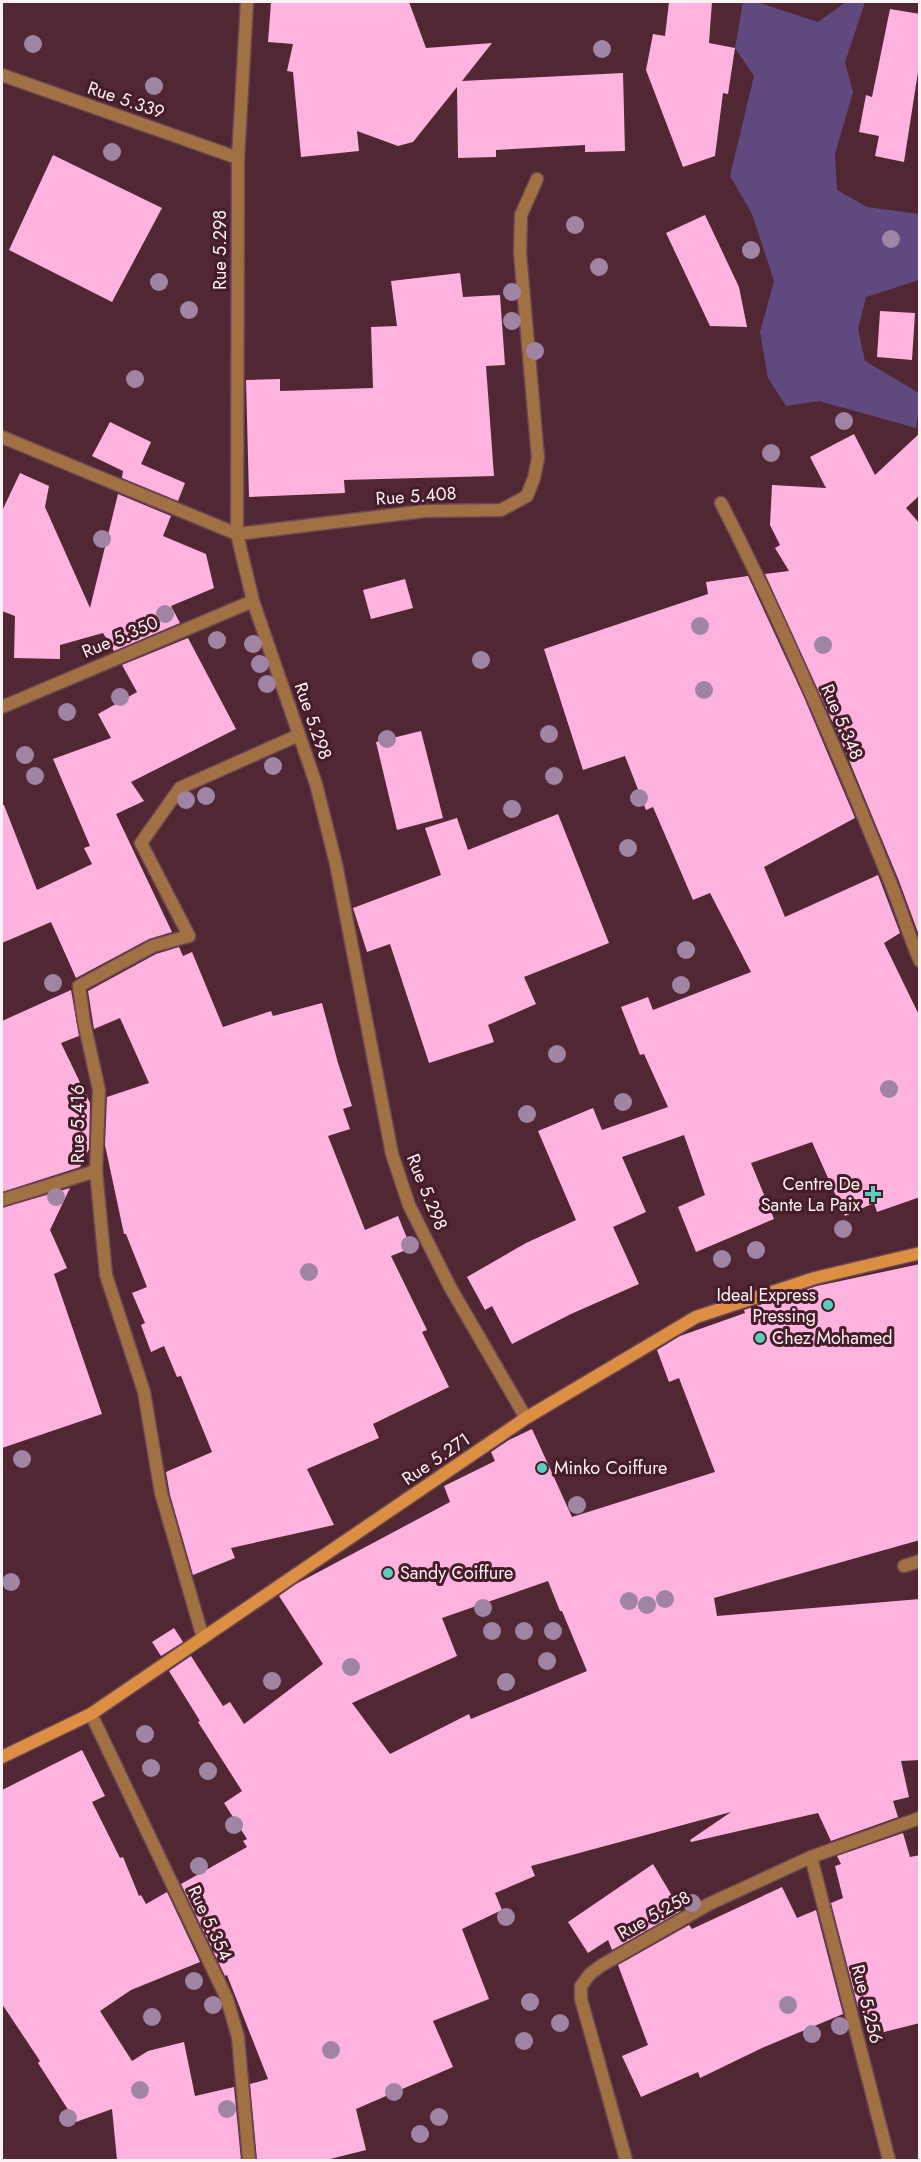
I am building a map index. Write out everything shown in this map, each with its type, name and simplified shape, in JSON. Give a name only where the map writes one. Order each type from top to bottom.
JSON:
[{"type":"street","name":"Rue 5.298","points":[[247,2],[238,158],[237,534],[253,601],[316,784],[336,864],[392,1154],[409,1205],[450,1287],[526,1418]]},
{"type":"street","name":"Rue 5.339","points":[[2,75],[238,158]]},
{"type":"street","name":"Rue 5.408","points":[[2,437],[237,534],[425,511],[501,510],[527,496],[538,458],[520,253],[522,215],[537,179]]},
{"type":"street","name":"Rue 5.348","points":[[721,503],[753,564],[826,727],[920,961]]},
{"type":"street","name":"Rue 5.350","points":[[2,707],[253,601]]},
{"type":"street","name":"Rue 5.416","points":[[203,1638],[161,1493],[144,1392],[106,1275],[96,1171],[99,1090],[84,1022],[79,986],[153,946],[189,936],[141,843],[180,788],[299,735]]},
{"type":"street","points":[[2,1200],[96,1171]]},
{"type":"street","name":"Rue 5.271","points":[[2,1757],[91,1714],[526,1418],[696,1317],[815,1278],[920,1253]]},
{"type":"street","points":[[904,1566],[920,1561]]},
{"type":"street","name":"Rue 5.354","points":[[91,1714],[227,1999],[238,2037],[249,2160]]},
{"type":"street","name":"Rue 5.258","points":[[626,2160],[581,1999],[581,1986],[590,1974],[648,1938],[710,1905],[810,1857],[920,1818]]},
{"type":"street","name":"Rue 5.256","points":[[810,1857],[889,2160]]},
{"type":"shaded area","points":[[743,2],[757,2],[818,22],[846,2],[865,2],[845,62],[853,92],[835,154],[837,190],[867,207],[919,214],[919,280],[866,297],[858,329],[865,361],[919,393],[916,428],[819,401],[786,406],[768,378],[760,332],[774,281],[752,214],[730,176],[754,76],[735,48]]},
{"type":"building","points":[[271,2],[409,2],[426,48],[492,43],[462,81],[623,73],[625,151],[585,152],[585,145],[496,150],[496,157],[458,158],[457,87],[413,142],[398,146],[357,131],[359,151],[301,157],[293,72],[287,71],[293,44],[268,42]]},
{"type":"building","points":[[669,2],[712,2],[709,43],[735,48],[728,94],[723,93],[715,156],[683,167],[646,70],[653,34],[665,36]]},
{"type":"building","points":[[890,9],[920,14],[920,59],[904,162],[875,156],[879,136],[859,132],[866,95],[872,97]]},
{"type":"building","points":[[53,155],[162,208],[112,302],[9,250]]},
{"type":"building","points":[[705,215],[739,287],[747,327],[710,326],[666,233]]},
{"type":"building","points":[[460,273],[463,297],[500,295],[505,365],[486,366],[494,476],[344,480],[345,493],[249,497],[246,380],[280,379],[280,391],[373,388],[371,327],[397,326],[391,281]]},
{"type":"building","points":[[880,311],[915,313],[912,360],[877,357]]},
{"type":"building","points":[[110,422],[151,442],[141,464],[185,483],[178,501],[122,478],[123,471],[92,456]]},
{"type":"building","points":[[920,433],[920,495],[906,508],[920,524],[920,938],[839,736],[765,574],[789,571],[775,548],[780,545],[770,525],[772,485],[826,488],[810,457],[854,434],[875,475]]},
{"type":"building","points":[[20,473],[49,486],[45,507],[90,608],[118,494],[171,516],[163,536],[206,554],[214,588],[171,606],[180,623],[114,651],[103,633],[60,645],[60,659],[14,658],[15,616],[2,611],[2,511]]},
{"type":"building","points":[[748,576],[803,695],[855,818],[764,867],[785,917],[878,875],[900,933],[884,943],[920,1017],[920,1197],[877,1212],[874,1203],[845,1216],[812,1142],[751,1163],[774,1219],[696,1252],[678,1207],[705,1195],[684,1135],[622,1157],[646,1212],[613,1227],[639,1284],[571,1314],[512,1344],[492,1306],[485,1310],[467,1277],[526,1243],[576,1220],[538,1131],[593,1108],[602,1130],[668,1107],[644,1054],[640,1055],[621,1007],[648,997],[653,1010],[751,972],[710,893],[693,900],[653,807],[646,810],[625,756],[583,770],[544,649],[708,594],[706,582]]},
{"type":"building","points":[[405,579],[413,608],[371,619],[363,590]]},
{"type":"building","points":[[188,638],[236,729],[131,782],[144,801],[116,814],[172,932],[149,939],[76,978],[51,922],[2,943],[2,805],[4,805],[37,890],[92,864],[84,848],[90,846],[53,759],[111,738],[98,714],[137,692],[122,665]]},
{"type":"building","points":[[421,731],[443,818],[397,830],[376,742]]},
{"type":"building","points":[[558,814],[609,943],[524,977],[536,1004],[488,1025],[494,1042],[429,1063],[390,944],[367,952],[353,908],[441,875],[425,828],[457,818],[468,850]]},
{"type":"building","points":[[179,947],[183,956],[192,952],[223,1027],[271,1011],[273,1016],[322,1003],[352,1106],[343,1109],[350,1129],[328,1136],[365,1230],[398,1216],[411,1248],[391,1256],[427,1330],[422,1332],[449,1387],[373,1424],[379,1438],[307,1469],[334,1525],[231,1548],[235,1558],[193,1575],[170,1495],[166,1472],[212,1452],[181,1376],[177,1377],[164,1346],[151,1352],[141,1325],[145,1323],[132,1293],[147,1287],[126,1234],[124,1234],[105,1145],[107,1097],[149,1083],[120,1018],[94,1029],[88,991],[156,954]]},
{"type":"building","points":[[71,990],[79,1036],[61,1043],[90,1103],[89,1149],[80,1167],[2,1192],[2,1021]]},
{"type":"building","points":[[70,1188],[50,1230],[67,1268],[54,1274],[102,1414],[2,1448],[2,1208]]},
{"type":"building","points":[[920,1264],[920,1540],[714,1598],[717,1616],[920,1599],[920,1760],[901,1761],[909,1797],[893,1801],[898,1817],[831,1841],[818,1813],[691,1842],[690,1840],[731,1812],[531,1866],[535,1876],[495,1893],[502,1910],[462,1929],[489,1999],[433,2021],[453,2067],[356,2109],[366,2150],[326,2160],[257,2160],[250,2084],[268,2079],[227,1975],[225,1976],[181,1884],[247,1847],[243,1841],[247,1839],[224,1803],[242,1791],[169,1671],[191,1656],[223,1706],[230,1702],[244,1724],[323,1664],[279,1596],[296,1584],[450,1502],[444,1486],[495,1461],[491,1452],[532,1429],[572,1517],[715,1472],[679,1378],[669,1382],[657,1350],[680,1336],[745,1313],[744,1310],[817,1286]],"holes":[[[548,1581],[560,1611],[562,1611],[587,1671],[471,1719],[469,1714],[390,1754],[352,1703],[457,1656],[442,1618]]]},
{"type":"building","points":[[174,1628],[183,1642],[161,1656],[152,1642]]},
{"type":"building","points":[[82,1750],[105,1796],[92,1802],[120,1858],[123,1857],[139,1896],[141,1895],[146,1904],[167,1892],[200,1962],[131,1990],[100,2011],[132,2061],[148,2051],[184,2042],[195,2096],[234,2087],[241,2160],[117,2160],[112,2109],[76,2122],[38,2063],[40,2061],[2,2004],[2,1790]]},
{"type":"building","points":[[903,1833],[910,1857],[920,1855],[920,2023],[872,2035],[864,2005],[858,2007],[831,1903],[843,1898],[835,1866],[841,1864],[837,1856]]},
{"type":"building","points":[[653,1864],[681,1911],[612,1950],[608,1940],[588,1953],[568,1922]]},
{"type":"building","points":[[782,1887],[797,1918],[816,1910],[843,2014],[762,2048],[700,2078],[698,2072],[641,2097],[622,2056],[648,2045],[618,1965],[689,1925],[692,1929]]},
{"type":"place","name":"Centre De Sante La Paix","points":[[873,1194]]},
{"type":"place","name":"Ideal Express Pressing","points":[[828,1305]]},
{"type":"place","name":"Chez Mohamed","points":[[760,1338]]},
{"type":"place","name":"Minko Coiffure","points":[[542,1468]]},
{"type":"place","name":"Sandy Coiffure","points":[[388,1573]]}]
